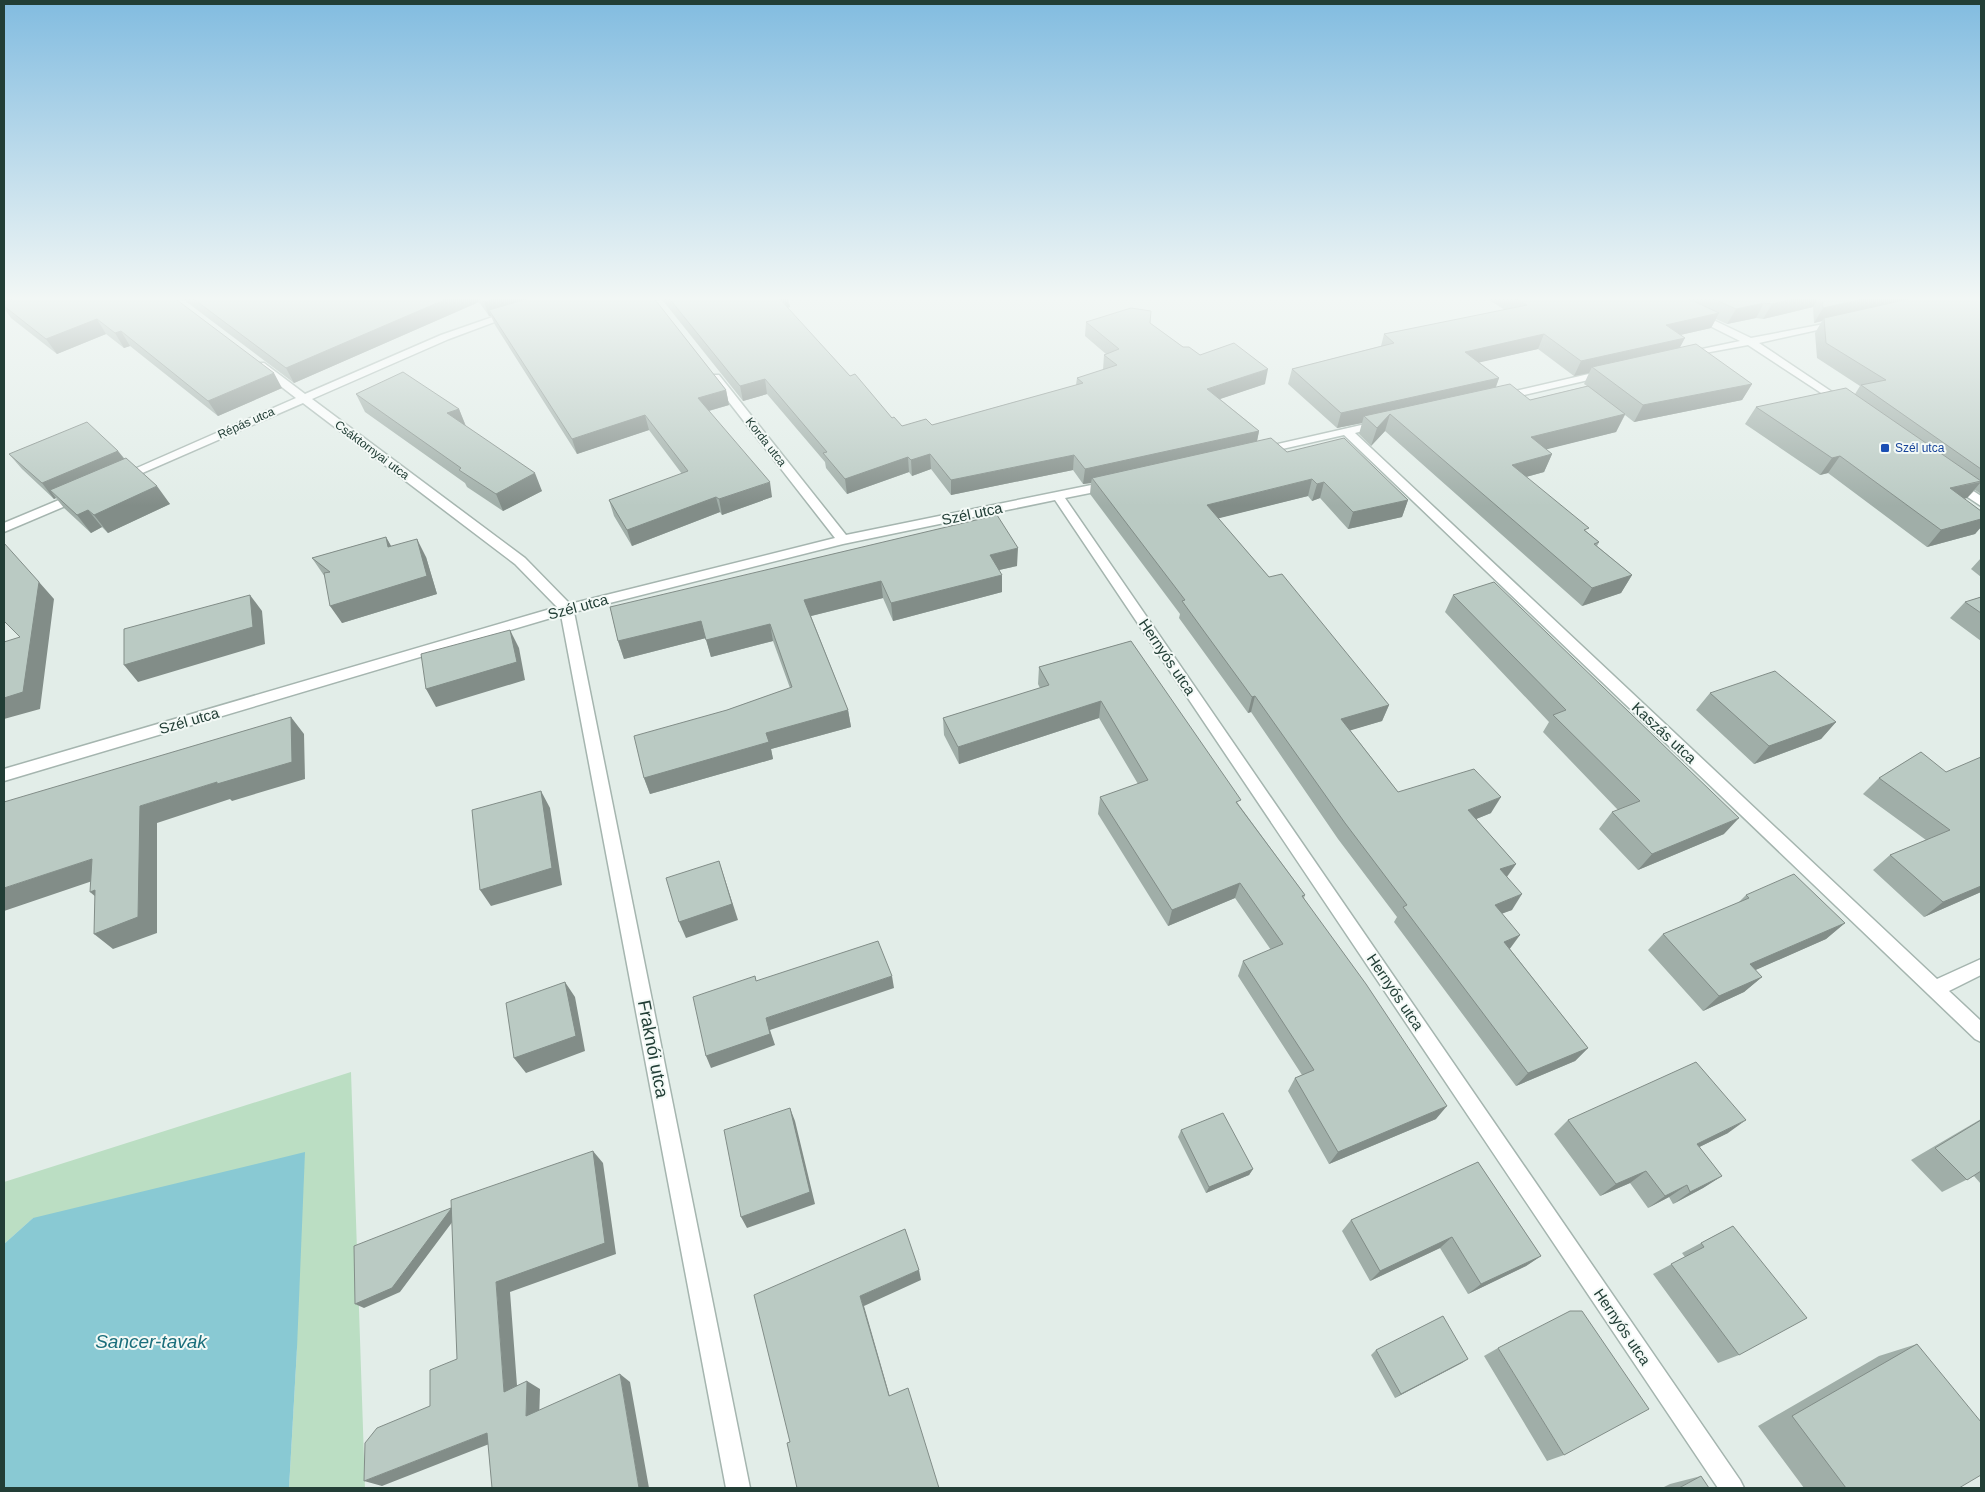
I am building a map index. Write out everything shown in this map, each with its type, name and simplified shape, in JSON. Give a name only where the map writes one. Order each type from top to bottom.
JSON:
[{"type":"street","name":"Csáktornyai utca","points":[[263,367],[520,561],[567,609]]},
{"type":"street","name":"Répás utca","points":[[113,481],[376,367]]},
{"type":"street","points":[[1790,367],[1855,412]]},
{"type":"street","name":"Korda utca","points":[[708,368],[843,540]]},
{"type":"street","points":[[1492,399],[1617,371]]},
{"type":"street","points":[[1250,453],[1395,421]]},
{"type":"street","name":"Kaszás utca","points":[[1347,432],[1981,1033]]},
{"type":"street","points":[[1942,474],[1981,502]]},
{"type":"street","name":"Szél utca","points":[[4,775],[567,609],[843,540],[1125,481]]},
{"type":"street","points":[[4,528],[86,493]]},
{"type":"street","name":"Hernyós utca","points":[[1058,496],[1732,1488]]},
{"type":"street","name":"Fraknói utca","points":[[567,609],[738,1488]]},
{"type":"street","points":[[1935,989],[1981,967]]},
{"type":"green space","points":[[351,1072],[365,1488],[289,1488],[297,1348],[33,1218],[4,1244],[4,1182]]},
{"type":"water","name":"Sancer-tavak","points":[[305,1152],[289,1488],[4,1488],[4,1244],[33,1218]]},
{"type":"building","points":[[165,367],[266,367],[274,373],[208,401]]},
{"type":"building","points":[[525,367],[708,367],[726,390],[698,398],[770,482],[719,499],[716,497],[627,530],[609,500],[688,471],[645,415],[572,439]]},
{"type":"building","points":[[724,367],[841,367],[850,376],[855,374],[892,418],[894,417],[902,426],[926,419],[932,425],[1083,383],[1077,378],[1112,367],[1265,367],[1268,369],[1207,389],[1259,431],[1085,469],[1074,455],[951,480],[930,454],[911,460],[908,457],[845,479],[823,453],[827,452],[765,379],[740,386]]},
{"type":"building","points":[[1301,367],[1484,367],[1499,378],[1341,413],[1292,369]]},
{"type":"building","points":[[1592,367],[1728,367],[1752,384],[1643,405]]},
{"type":"building","points":[[1864,367],[1981,367],[1981,469],[1861,385],[1886,380]]},
{"type":"building","points":[[403,372],[459,409],[447,413],[535,473],[496,494],[459,470],[461,468],[356,394]]},
{"type":"building","points":[[1510,384],[1530,400],[1588,386],[1625,414],[1531,437],[1552,454],[1512,465],[1589,528],[1584,530],[1599,542],[1594,544],[1632,575],[1592,588],[1390,414],[1377,428],[1364,416]]},
{"type":"building","points":[[1846,388],[1981,481],[1950,488],[1981,511],[1981,519],[1941,530],[1840,456],[1832,458],[1756,407]]},
{"type":"building","points":[[87,422],[118,451],[42,483],[9,454]]},
{"type":"building","points":[[1271,438],[1287,452],[1344,438],[1408,500],[1353,512],[1324,482],[1317,484],[1312,479],[1207,505],[1269,577],[1282,574],[1389,705],[1341,719],[1398,792],[1474,769],[1501,797],[1468,810],[1516,864],[1500,869],[1522,894],[1495,905],[1520,935],[1504,942],[1588,1048],[1528,1073],[1403,907],[1407,905],[1345,823],[1255,696],[1252,697],[1182,601],[1185,600],[1092,478]]},
{"type":"building","points":[[126,458],[157,486],[94,515],[88,510],[77,515],[50,490]]},
{"type":"building","points":[[997,515],[1018,548],[990,555],[1002,575],[891,603],[881,581],[804,600],[848,710],[766,733],[769,742],[644,778],[634,736],[727,710],[792,687],[770,624],[706,640],[701,621],[618,641],[610,607]]},
{"type":"building","points":[[386,537],[388,547],[417,539],[427,576],[330,606],[324,573],[330,572],[312,558]]},
{"type":"building","points":[[4,543],[39,582],[23,692],[4,698],[4,642],[20,637],[4,621]]},
{"type":"building","points":[[1494,582],[1739,818],[1652,854],[1612,812],[1640,801],[1553,715],[1566,710],[1453,595]]},
{"type":"building","points":[[250,595],[253,627],[124,665],[124,629]]},
{"type":"building","points":[[1981,597],[1981,613],[1965,602]]},
{"type":"building","points":[[510,630],[517,662],[426,689],[421,654]]},
{"type":"building","points":[[1131,641],[1241,800],[1236,802],[1305,895],[1302,896],[1366,984],[1447,1106],[1338,1152],[1295,1078],[1314,1070],[1243,961],[1283,944],[1240,883],[1172,910],[1100,797],[1148,780],[1101,701],[958,747],[943,718],[1049,685],[1039,667]]},
{"type":"building","points":[[1775,671],[1836,722],[1769,746],[1710,693]]},
{"type":"building","points":[[291,717],[292,762],[217,784],[217,782],[140,806],[138,917],[94,934],[95,890],[90,892],[92,859],[4,888],[4,802]]},
{"type":"building","points":[[1921,752],[1946,772],[1981,757],[1981,886],[1943,902],[1890,855],[1950,830],[1879,778]]},
{"type":"building","points":[[541,791],[552,868],[480,890],[472,810]]},
{"type":"building","points":[[719,861],[732,904],[679,922],[666,878]]},
{"type":"building","points":[[1794,874],[1845,923],[1750,964],[1762,977],[1719,996],[1663,934],[1749,898],[1746,895]]},
{"type":"building","points":[[878,941],[892,976],[766,1018],[770,1034],[706,1056],[693,997],[755,976],[756,981]]},
{"type":"building","points":[[565,982],[576,1036],[514,1058],[506,1003]]},
{"type":"building","points":[[1696,1062],[1746,1120],[1697,1144],[1722,1176],[1690,1192],[1687,1185],[1665,1196],[1646,1171],[1616,1184],[1568,1120]]},
{"type":"building","points":[[790,1108],[810,1192],[741,1217],[724,1130]]},
{"type":"building","points":[[1223,1113],[1253,1169],[1209,1187],[1181,1130]]},
{"type":"building","points":[[1981,1120],[1981,1171],[1967,1180],[1935,1148]]},
{"type":"building","points":[[593,1151],[605,1243],[496,1282],[504,1392],[527,1381],[526,1416],[620,1374],[639,1488],[492,1488],[487,1433],[364,1481],[365,1443],[377,1428],[430,1406],[430,1370],[457,1359],[451,1200]]},
{"type":"building","points":[[1478,1162],[1541,1256],[1481,1284],[1452,1237],[1380,1271],[1351,1220]]},
{"type":"building","points":[[451,1208],[392,1288],[355,1304],[354,1246]]},
{"type":"building","points":[[1733,1226],[1807,1318],[1739,1355],[1671,1264],[1704,1247],[1701,1243]]},
{"type":"building","points":[[905,1229],[919,1270],[860,1296],[889,1396],[908,1388],[939,1488],[797,1488],[787,1443],[790,1442],[754,1295]]},
{"type":"building","points":[[1570,1311],[1582,1311],[1649,1409],[1564,1455],[1498,1348]]},
{"type":"building","points":[[1443,1316],[1468,1359],[1401,1394],[1376,1350]]},
{"type":"building","points":[[1917,1344],[1981,1422],[1981,1475],[1959,1488],[1846,1488],[1792,1416]]},
{"type":"building","points":[[1701,1476],[1709,1488],[1679,1488]]},
{"type":"place","name":"Szél utca","points":[[1885,448]]}]
